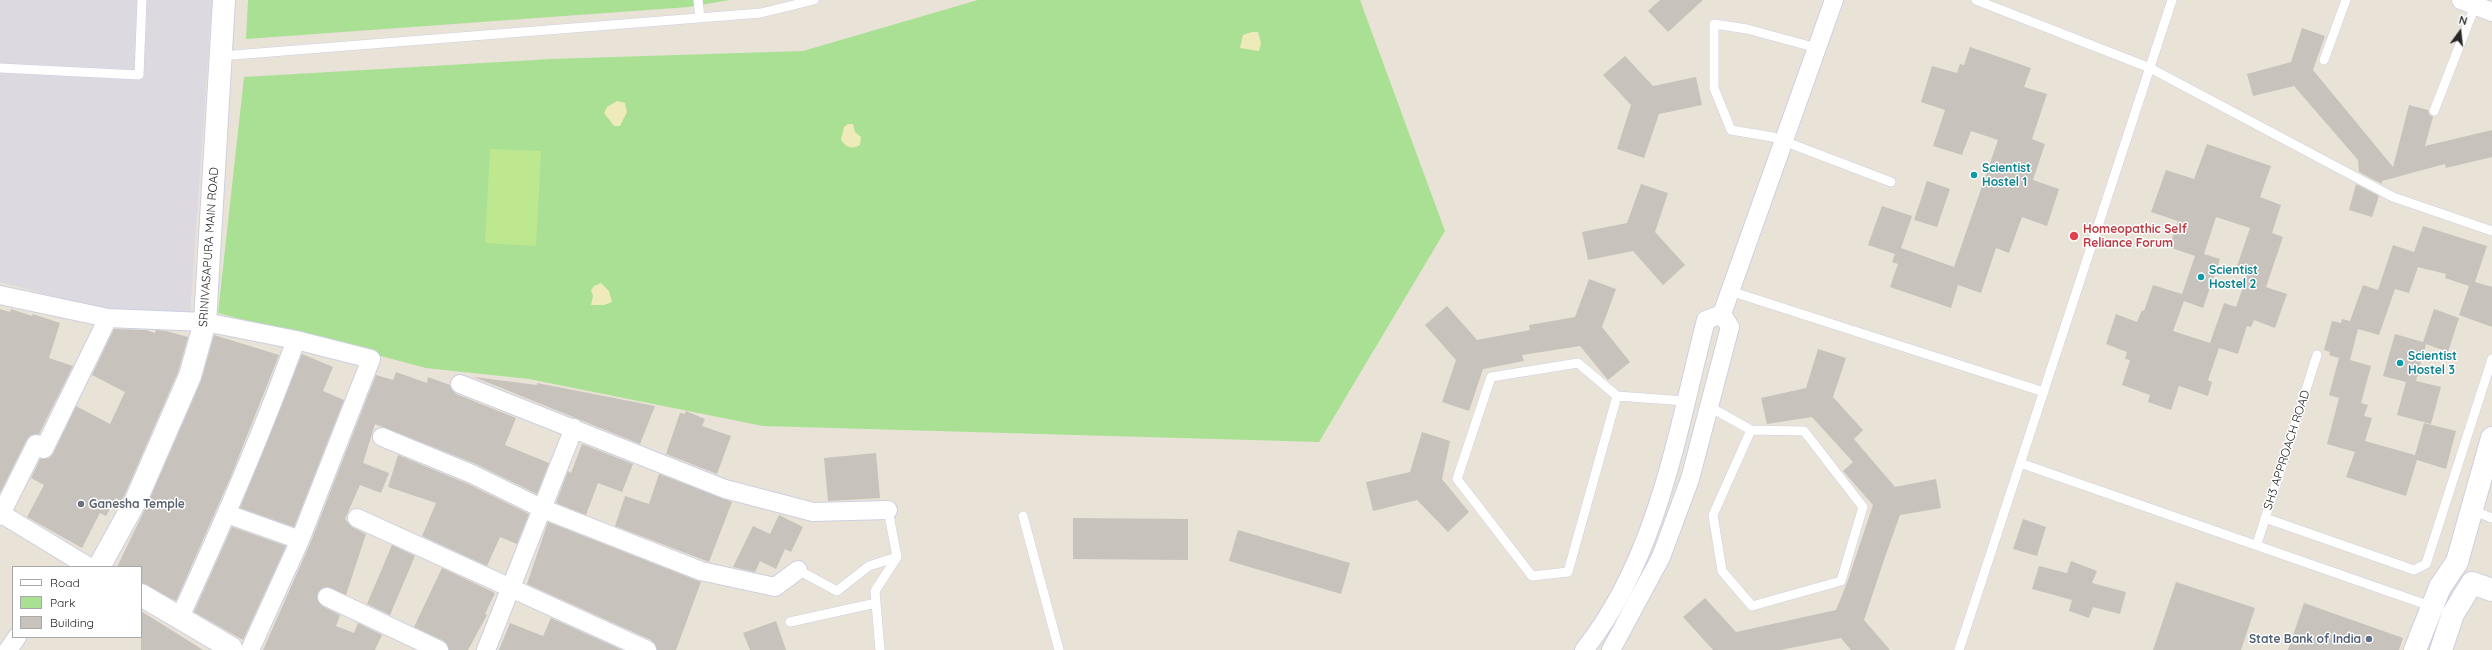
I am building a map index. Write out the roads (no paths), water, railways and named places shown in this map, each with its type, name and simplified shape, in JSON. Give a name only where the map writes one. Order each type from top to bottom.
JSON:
[{"type":"street","name":"SRINIVASAPURA MAIN ROAD","points":[[100,566],[136,500],[190,376],[205,322],[224,0]]},
{"type":"street","points":[[1722,314],[1833,0]]},
{"type":"street","points":[[0,295],[108,318],[205,322],[296,340],[371,359],[300,540],[237,650],[142,596]]},
{"type":"street","points":[[1584,650],[1622,589],[1651,526],[1706,320],[1722,314]]},
{"type":"street","points":[[1611,650],[1661,557],[1690,479],[1730,327],[1722,314]]},
{"type":"street","points":[[77,564],[1,514],[36,444],[44,449],[108,318]]},
{"type":"street","points":[[180,617],[228,514],[267,419],[296,340]]},
{"type":"street","points":[[460,384],[725,489],[813,512],[888,510]]},
{"type":"street","points":[[1685,401],[1708,406]]},
{"type":"street","points":[[486,650],[574,428]]},
{"type":"street","points":[[382,436],[472,474],[543,509],[701,571],[775,587],[798,570]]},
{"type":"street","points":[[2441,650],[2443,611],[2440,588],[2457,562],[2492,438]]},
{"type":"street","points":[[228,514],[300,540]]},
{"type":"street","points":[[357,518],[647,650]]},
{"type":"street","points":[[2415,650],[2443,611],[2482,587],[2457,562]]},
{"type":"street","points":[[327,597],[439,650]]},
{"type":"street","points":[[8,650],[16,638]]},
{"type":"lane","points":[[0,68],[139,75],[142,0]]},
{"type":"lane","points":[[698,0],[700,18]]},
{"type":"lane","points":[[221,56],[761,13],[814,0]]},
{"type":"lane","points":[[1976,0],[2150,68],[2393,197],[2492,231]]},
{"type":"lane","points":[[1959,650],[2172,0]]},
{"type":"lane","points":[[2324,60],[2346,0]]},
{"type":"lane","points":[[2434,111],[2482,7]]},
{"type":"lane","points":[[1817,48],[1747,30],[1714,24],[1714,88],[1731,130],[1773,137],[1891,182]]},
{"type":"lane","points":[[1730,290],[2044,392]]},
{"type":"lane","name":"SH3 APPROACH ROAD","points":[[2257,544],[2317,355]]},
{"type":"lane","points":[[2265,518],[2414,570],[2426,564],[2492,359]]},
{"type":"lane","points":[[1617,396],[1568,572],[1532,576],[1457,480],[1491,377],[1578,363],[1617,396],[1685,401]]},
{"type":"lane","points":[[1708,406],[1751,430],[1804,431],[1863,507],[1841,581],[1752,606],[1722,571],[1713,515],[1751,430]]},
{"type":"lane","points":[[2020,463],[2257,544],[2443,611]]},
{"type":"lane","points":[[880,650],[875,591],[897,557],[888,510]]},
{"type":"lane","points":[[2472,510],[2492,518]]},
{"type":"lane","points":[[1024,516],[1059,650]]},
{"type":"lane","points":[[798,570],[837,591],[869,566],[897,557]]},
{"type":"lane","points":[[790,622],[876,603]]},
{"type":"place","name":"Scientist Hostel 1","points":[[1974,175]]},
{"type":"place","name":"Homeopathic Self Reliance Forum","points":[[2074,236]]},
{"type":"place","name":"Scientist Hostel 2","points":[[2201,277]]},
{"type":"place","name":"Scientist Hostel 3","points":[[2400,363]]},
{"type":"place","name":"Ganesha Temple","points":[[81,504]]},
{"type":"place","name":"State Bank of India","points":[[2369,639]]}]
